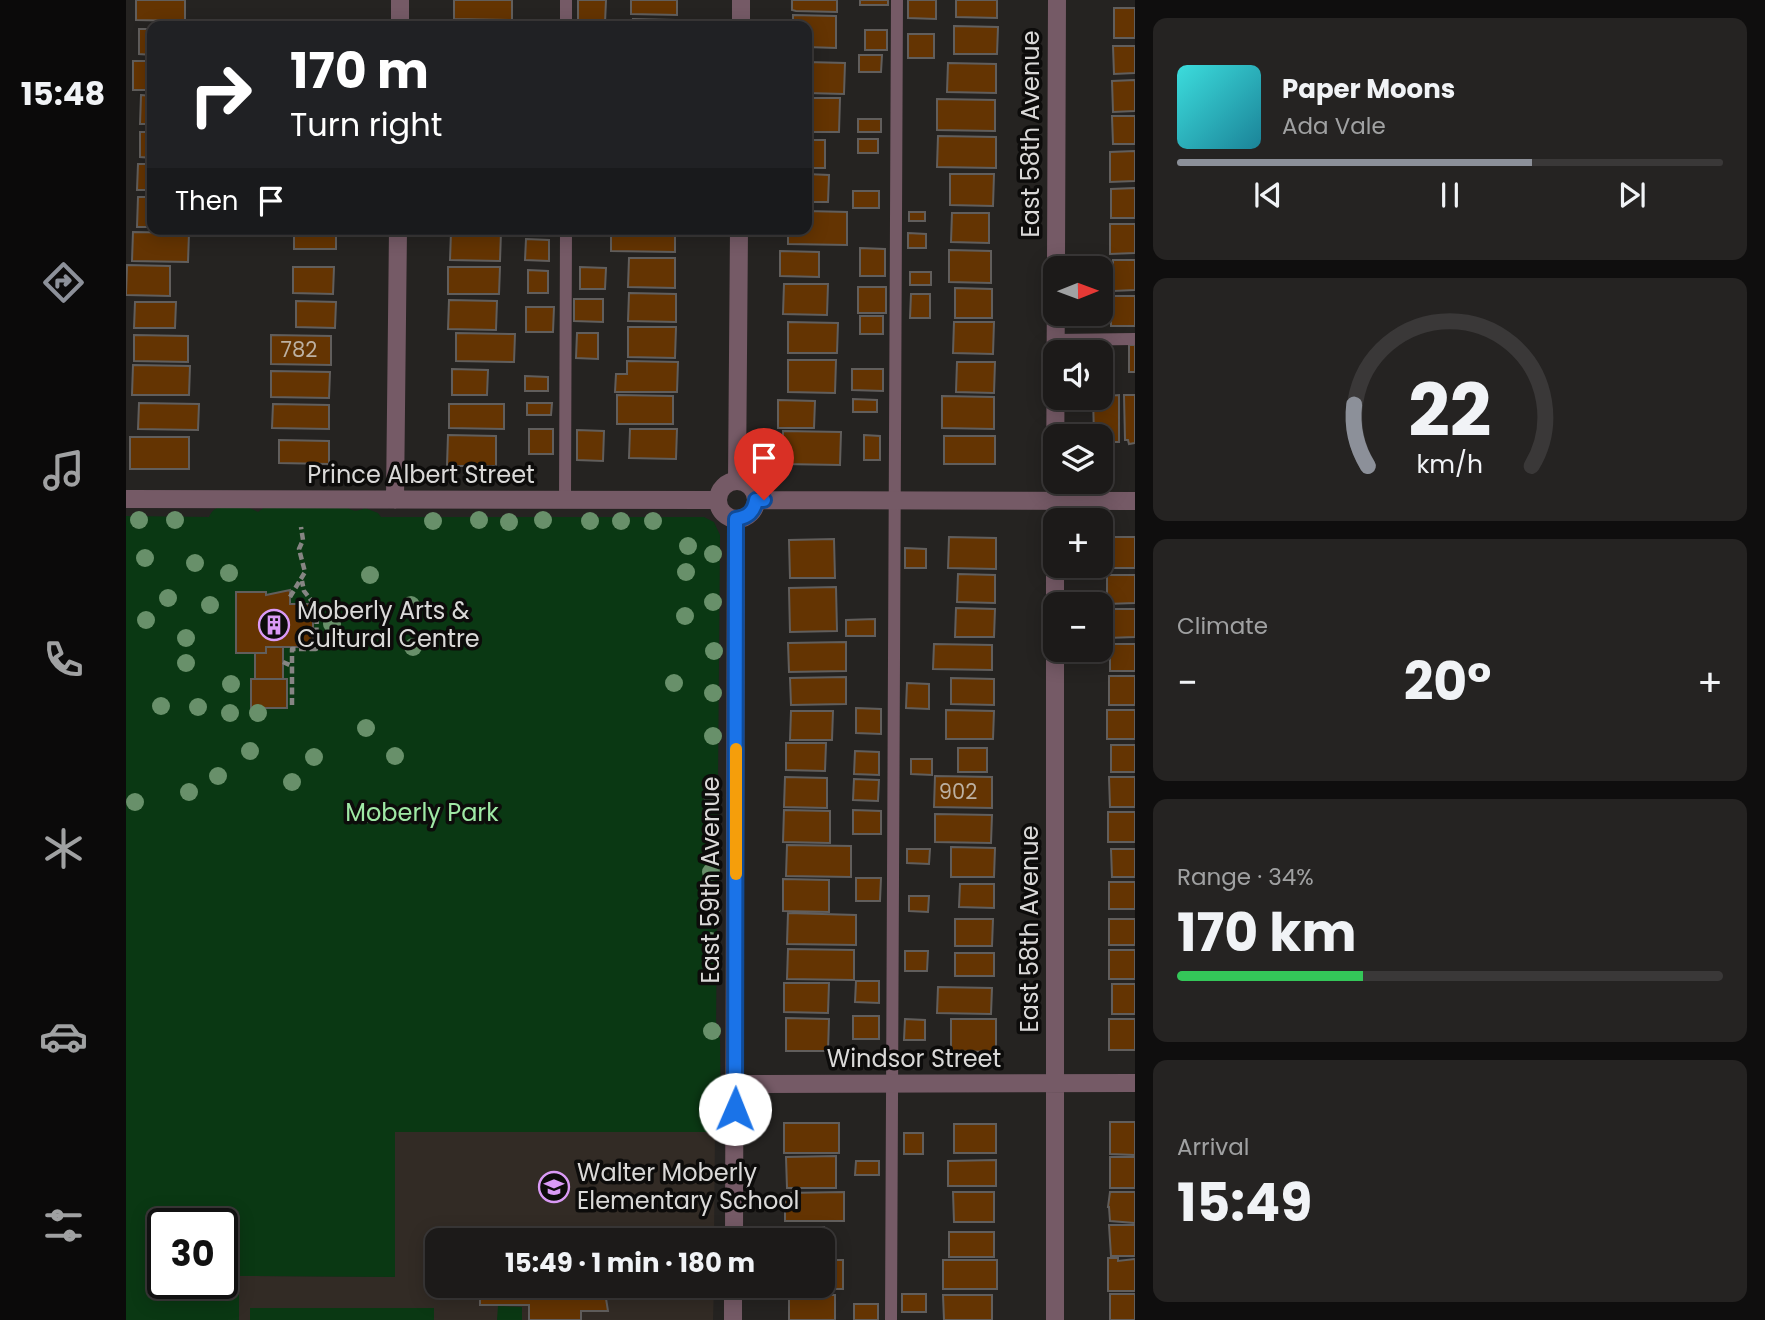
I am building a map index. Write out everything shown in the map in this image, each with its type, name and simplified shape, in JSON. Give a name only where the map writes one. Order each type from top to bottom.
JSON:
[{"type":"street","points":[[400,0],[400,21]]},
{"type":"street","points":[[741,0],[741,21]]},
{"type":"street","name":"East 58th Avenue","points":[[1054,340],[1057,0]]},
{"type":"street","points":[[395,500],[398,235]]},
{"type":"street","points":[[737,480],[739,235]]},
{"type":"street","name":"East 58th Avenue","points":[[1054,410],[1055,508]]},
{"type":"street","points":[[737,480],[748,484],[756,500],[748,516],[736,519],[725,516],[717,500],[725,484],[737,480]]},
{"type":"street","name":"Prince Albert Street","points":[[126,499],[717,500]]},
{"type":"street","points":[[756,500],[1135,500]]},
{"type":"street","name":"East 59th Avenue","points":[[734,1228],[736,519]]},
{"type":"street","name":"East 58th Avenue","points":[[1055,578],[1055,1320]]},
{"type":"street","name":"Windsor Street","points":[[735,1084],[1135,1083]]},
{"type":"street","points":[[733,1298],[733,1320]]},
{"type":"lane","points":[[566,0],[566,21]]},
{"type":"lane","points":[[891,1320],[897,0]]},
{"type":"lane","points":[[565,500],[566,235]]},
{"type":"lane","points":[[1054,340],[1135,339]]},
{"type":"path","points":[[290,597],[305,572],[299,549],[303,540],[301,527]]},
{"type":"path","points":[[292,705],[292,649],[316,649],[317,608],[304,591],[302,581]]},
{"type":"path","points":[[283,662],[292,666]]},
{"type":"path","points":[[283,671],[292,666]]},
{"type":"shaded area","name":"Walter Moberly Elementary School","points":[[394,1132],[715,1132],[714,1228],[425,1228],[425,1298],[714,1298],[713,1320],[239,1320],[239,1276],[395,1277]]},
{"type":"green space","name":"Moberly Park","points":[[241,504],[258,512],[266,506],[345,505],[354,511],[365,508],[381,517],[704,517],[714,522],[720,535],[716,1032],[720,1038],[721,1123],[715,1132],[395,1132],[395,1277],[239,1276],[239,1320],[126,1320],[126,516],[209,517],[218,507]]},
{"type":"green space","points":[[498,1306],[522,1307],[522,1320],[497,1320]]},
{"type":"green space","points":[[250,1308],[434,1308],[434,1320],[250,1320]]},
{"type":"building","points":[[136,0],[185,0],[185,21],[136,20]]},
{"type":"building","points":[[454,0],[512,0],[512,20],[454,19]]},
{"type":"building","points":[[578,0],[606,0],[605,21],[578,21]]},
{"type":"building","points":[[631,0],[677,0],[677,15],[631,14]]},
{"type":"building","points":[[792,0],[837,0],[837,12],[792,10]]},
{"type":"building","points":[[860,0],[888,0],[888,5],[860,5]]},
{"type":"building","points":[[908,0],[936,0],[936,19],[908,18]]},
{"type":"building","points":[[956,0],[997,0],[997,18],[956,17]]},
{"type":"building","points":[[1114,8],[1135,8],[1135,38],[1114,38]]},
{"type":"building","points":[[793,15],[836,16],[836,48],[812,47],[812,21],[793,21]]},
{"type":"building","points":[[633,19],[675,20],[675,21]]},
{"type":"building","points":[[954,26],[998,27],[997,54],[954,54]]},
{"type":"building","points":[[139,29],[147,29],[147,55],[139,54]]},
{"type":"building","points":[[865,30],[887,30],[887,50],[865,50]]},
{"type":"building","points":[[908,34],[934,34],[934,58],[908,58]]},
{"type":"building","points":[[1113,46],[1135,46],[1135,73],[1114,74]]},
{"type":"building","points":[[859,55],[882,55],[881,72],[859,72]]},
{"type":"building","points":[[133,61],[147,61],[147,90],[133,90]]},
{"type":"building","points":[[812,62],[845,63],[844,94],[812,93]]},
{"type":"building","points":[[948,63],[996,64],[996,93],[947,92]]},
{"type":"building","points":[[1135,80],[1135,111],[1113,112],[1112,81]]},
{"type":"building","points":[[141,95],[147,96],[147,124],[140,124]]},
{"type":"building","points":[[812,98],[840,98],[839,132],[812,132]]},
{"type":"building","points":[[937,99],[995,100],[995,131],[937,130]]},
{"type":"building","points":[[1112,116],[1135,116],[1135,144],[1113,144]]},
{"type":"building","points":[[858,119],[881,119],[881,132],[858,132]]},
{"type":"building","points":[[140,132],[147,132],[147,158],[140,157]]},
{"type":"building","points":[[938,136],[996,137],[996,168],[937,167]]},
{"type":"building","points":[[858,139],[878,139],[878,153],[858,153]]},
{"type":"building","points":[[812,140],[825,140],[825,168],[812,168]]},
{"type":"building","points":[[1135,151],[1135,181],[1110,182],[1110,152]]},
{"type":"building","points":[[138,164],[147,164],[147,190],[137,190]]},
{"type":"building","points":[[812,174],[829,175],[828,202],[812,202]]},
{"type":"building","points":[[950,174],[994,174],[993,206],[950,205]]},
{"type":"building","points":[[1135,188],[1135,218],[1111,218],[1111,189]]},
{"type":"building","points":[[853,191],[879,191],[879,208],[853,208]]},
{"type":"building","points":[[138,197],[147,197],[147,227],[137,227]]},
{"type":"building","points":[[812,211],[847,212],[847,245],[788,244],[788,235],[812,235]]},
{"type":"building","points":[[909,212],[925,212],[925,221],[909,221]]},
{"type":"building","points":[[952,213],[989,213],[989,243],[951,242]]},
{"type":"building","points":[[1110,224],[1135,224],[1135,253],[1110,254]]},
{"type":"building","points":[[133,232],[147,232],[147,235],[189,235],[188,262],[132,261]]},
{"type":"building","points":[[908,233],[926,234],[926,248],[908,248]]},
{"type":"building","points":[[294,235],[336,235],[336,249],[294,249]]},
{"type":"building","points":[[451,235],[501,235],[500,261],[450,260]]},
{"type":"building","points":[[611,235],[675,235],[675,252],[611,251]]},
{"type":"building","points":[[526,239],[549,240],[549,261],[525,260]]},
{"type":"building","points":[[860,248],[885,249],[885,276],[860,276]]},
{"type":"building","points":[[949,250],[991,251],[991,283],[949,282]]},
{"type":"building","points":[[780,251],[819,252],[819,277],[780,276]]},
{"type":"building","points":[[629,258],[675,258],[675,288],[628,287]]},
{"type":"building","points":[[1113,260],[1135,260],[1135,290],[1113,291]]},
{"type":"building","points":[[127,265],[170,266],[170,296],[126,295]]},
{"type":"building","points":[[293,267],[334,267],[333,294],[293,293]]},
{"type":"building","points":[[448,267],[500,267],[499,294],[448,294]]},
{"type":"building","points":[[580,267],[606,268],[605,289],[580,289]]},
{"type":"building","points":[[528,270],[548,271],[548,293],[528,293]]},
{"type":"building","points":[[910,272],[931,272],[931,285],[910,285]]},
{"type":"building","points":[[784,284],[828,284],[827,315],[783,314]]},
{"type":"building","points":[[858,287],[886,287],[886,313],[858,313]]},
{"type":"building","points":[[955,288],[992,289],[992,318],[955,318]]},
{"type":"building","points":[[629,293],[676,294],[676,322],[628,321]]},
{"type":"building","points":[[911,294],[930,294],[930,318],[910,318]]},
{"type":"building","points":[[1113,296],[1135,296],[1135,326],[1113,326]]},
{"type":"building","points":[[574,299],[603,299],[603,322],[574,321]]},
{"type":"building","points":[[449,300],[497,301],[496,330],[448,329]]},
{"type":"building","points":[[296,301],[336,302],[335,328],[296,327]]},
{"type":"building","points":[[135,302],[176,302],[175,328],[134,328]]},
{"type":"building","points":[[526,307],[554,307],[553,332],[526,332]]},
{"type":"building","points":[[860,316],[883,316],[883,334],[860,334]]},
{"type":"building","points":[[788,322],[838,323],[837,353],[788,353]]},
{"type":"building","points":[[954,322],[994,322],[993,354],[953,353]]},
{"type":"building","points":[[628,327],[676,327],[675,358],[628,357]]},
{"type":"building","points":[[456,333],[515,334],[514,362],[456,361]]},
{"type":"building","points":[[577,333],[598,333],[598,359],[576,358]]},
{"type":"building","points":[[134,335],[188,336],[188,362],[134,361]]},
{"type":"building","points":[[271,335],[331,336],[331,365],[271,364]]},
{"type":"building","points":[[1129,345],[1135,345],[1135,372],[1129,372]]},
{"type":"building","points":[[788,360],[836,360],[835,393],[788,392]]},
{"type":"building","points":[[627,361],[678,362],[677,392],[615,392],[616,374],[627,374]]},
{"type":"building","points":[[957,362],[995,362],[994,393],[956,392]]},
{"type":"building","points":[[133,365],[190,366],[189,395],[132,395]]},
{"type":"building","points":[[452,369],[488,370],[487,395],[452,395]]},
{"type":"building","points":[[852,369],[883,369],[883,391],[852,390]]},
{"type":"building","points":[[271,371],[330,372],[329,398],[271,397]]},
{"type":"building","points":[[525,376],[548,377],[548,391],[525,391]]},
{"type":"building","points":[[617,395],[673,396],[673,424],[617,424]]},
{"type":"building","points":[[1113,395],[1119,395],[1119,442],[1113,442],[1113,424],[1094,424],[1093,410],[1113,410]]},
{"type":"building","points":[[1124,395],[1135,395],[1135,443],[1129,444],[1128,440],[1125,440]]},
{"type":"building","points":[[942,396],[994,397],[994,429],[942,428]]},
{"type":"building","points":[[853,399],[877,400],[877,412],[853,412]]},
{"type":"building","points":[[778,400],[815,401],[814,428],[778,428]]},
{"type":"building","points":[[139,403],[199,404],[198,430],[138,429]]},
{"type":"building","points":[[527,403],[552,403],[551,415],[527,415]]},
{"type":"building","points":[[273,404],[329,405],[329,429],[272,428]]},
{"type":"building","points":[[449,404],[504,404],[504,429],[449,428]]},
{"type":"building","points":[[529,429],[553,429],[553,454],[529,454]]},
{"type":"building","points":[[630,429],[677,429],[676,459],[629,458]]},
{"type":"building","points":[[577,430],[604,431],[603,461],[577,460]]},
{"type":"building","points":[[783,431],[841,432],[840,465],[783,464]]},
{"type":"building","points":[[448,435],[496,436],[496,466],[447,466]]},
{"type":"building","points":[[864,435],[880,436],[880,460],[864,460]]},
{"type":"building","points":[[944,436],[995,436],[995,464],[944,464]]},
{"type":"building","points":[[130,437],[189,437],[189,469],[130,469]]},
{"type":"building","points":[[279,440],[329,441],[329,464],[279,463]]},
{"type":"building","points":[[949,537],[996,538],[996,569],[948,568]]},
{"type":"building","points":[[1113,537],[1135,537],[1135,568],[1113,568]]},
{"type":"building","points":[[834,539],[835,578],[790,578],[789,540]]},
{"type":"building","points":[[905,548],[926,549],[926,568],[905,568]]},
{"type":"building","points":[[958,574],[995,575],[995,603],[957,602]]},
{"type":"building","points":[[1113,575],[1135,575],[1135,603],[1113,604],[1113,592],[1107,592],[1107,578],[1113,578]]},
{"type":"building","points":[[836,587],[837,631],[790,632],[789,588]]},
{"type":"building","name":"Moberly Arts & Cultural Centre","points":[[290,590],[290,604],[313,604],[313,647],[266,647],[266,653],[236,653],[236,592],[266,592],[266,595]]},
{"type":"building","points":[[956,608],[995,609],[994,637],[955,637]]},
{"type":"building","points":[[1113,609],[1135,609],[1135,637],[1113,638]]},
{"type":"building","points":[[875,619],[875,636],[846,636],[846,620]]},
{"type":"building","points":[[846,642],[846,671],[789,672],[788,643]]},
{"type":"building","points":[[934,644],[992,645],[992,670],[933,669]]},
{"type":"building","points":[[1113,644],[1135,644],[1135,671],[1110,671]]},
{"type":"building","points":[[266,647],[283,647],[283,679],[255,679],[255,653],[266,653]]},
{"type":"building","points":[[1109,676],[1135,676],[1135,705],[1109,705]]},
{"type":"building","points":[[846,677],[846,704],[791,705],[790,678]]},
{"type":"building","points":[[951,678],[994,679],[994,705],[951,704]]},
{"type":"building","points":[[251,679],[287,679],[287,708],[251,708]]},
{"type":"building","points":[[907,683],[929,684],[929,709],[906,708]]},
{"type":"building","points":[[856,708],[881,709],[881,734],[856,733]]},
{"type":"building","points":[[946,710],[994,711],[993,739],[946,739]]},
{"type":"building","points":[[1107,710],[1135,710],[1135,739],[1107,739]]},
{"type":"building","points":[[791,711],[833,711],[832,740],[790,740]]},
{"type":"building","points":[[786,743],[826,743],[825,771],[786,770]]},
{"type":"building","points":[[1111,745],[1135,745],[1135,772],[1111,772]]},
{"type":"building","points":[[958,748],[987,748],[987,772],[958,772]]},
{"type":"building","points":[[855,751],[879,752],[879,775],[854,774]]},
{"type":"building","points":[[911,759],[932,759],[932,775],[911,774]]},
{"type":"building","points":[[935,776],[992,777],[992,808],[934,807]]},
{"type":"building","points":[[785,777],[827,778],[827,808],[784,807]]},
{"type":"building","points":[[1109,777],[1135,777],[1135,807],[1110,807]]},
{"type":"building","points":[[854,779],[879,780],[878,801],[853,800]]},
{"type":"building","points":[[784,810],[830,811],[830,843],[783,842]]},
{"type":"building","points":[[853,810],[881,811],[881,834],[853,834]]},
{"type":"building","points":[[1108,812],[1135,812],[1135,842],[1108,842]]},
{"type":"building","points":[[935,814],[992,815],[991,843],[935,842]]},
{"type":"building","points":[[787,845],[851,846],[851,877],[786,876]]},
{"type":"building","points":[[951,847],[995,848],[994,877],[951,877]]},
{"type":"building","points":[[907,849],[930,849],[929,864],[907,863]]},
{"type":"building","points":[[1111,849],[1135,849],[1135,877],[1112,877]]},
{"type":"building","points":[[856,878],[881,878],[880,901],[856,901]]},
{"type":"building","points":[[783,879],[829,880],[829,912],[783,911]]},
{"type":"building","points":[[1109,882],[1135,882],[1135,909],[1109,909]]},
{"type":"building","points":[[960,884],[994,884],[994,908],[959,907]]},
{"type":"building","points":[[909,896],[929,896],[928,912],[909,911]]},
{"type":"building","points":[[788,913],[856,915],[856,945],[787,944]]},
{"type":"building","points":[[955,919],[993,919],[992,946],[955,946]]},
{"type":"building","points":[[1109,919],[1135,919],[1135,945],[1109,945]]},
{"type":"building","points":[[788,949],[854,950],[854,980],[787,979]]},
{"type":"building","points":[[1109,950],[1135,950],[1135,979],[1109,979]]},
{"type":"building","points":[[905,951],[928,951],[927,971],[905,971]]},
{"type":"building","points":[[955,953],[994,953],[994,976],[955,976]]},
{"type":"building","points":[[856,981],[879,981],[879,1003],[855,1002]]},
{"type":"building","points":[[784,983],[829,983],[828,1013],[784,1012]]},
{"type":"building","points":[[1112,984],[1135,984],[1135,1014],[1112,1014]]},
{"type":"building","points":[[938,987],[992,988],[991,1014],[937,1013]]},
{"type":"building","points":[[853,1016],[879,1016],[879,1039],[853,1039]]},
{"type":"building","points":[[786,1018],[829,1019],[828,1051],[786,1051]]},
{"type":"building","points":[[905,1019],[925,1020],[925,1040],[904,1040]]},
{"type":"building","points":[[951,1019],[996,1019],[996,1052],[951,1051]]},
{"type":"building","points":[[1109,1019],[1135,1019],[1135,1050],[1109,1050]]},
{"type":"building","points":[[1110,1122],[1135,1122],[1135,1155],[1110,1154]]},
{"type":"building","points":[[784,1123],[839,1123],[839,1153],[784,1153]]},
{"type":"building","points":[[954,1124],[996,1124],[996,1153],[954,1153]]},
{"type":"building","points":[[904,1133],[923,1133],[923,1154],[904,1154]]},
{"type":"building","points":[[836,1156],[836,1188],[787,1188],[786,1157]]},
{"type":"building","points":[[1110,1157],[1135,1157],[1135,1188],[1110,1188]]},
{"type":"building","points":[[996,1160],[996,1186],[948,1186],[948,1161]]},
{"type":"building","points":[[856,1161],[879,1161],[879,1175],[855,1175]]},
{"type":"building","points":[[844,1192],[844,1221],[785,1221],[785,1193]]},
{"type":"building","points":[[953,1192],[994,1192],[994,1222],[954,1222]]},
{"type":"building","points":[[1110,1192],[1135,1192],[1135,1223],[1110,1221]]},
{"type":"building","points":[[1109,1225],[1135,1225],[1135,1256],[1111,1256]]},
{"type":"building","points":[[469,1227],[561,1228],[469,1228]]},
{"type":"building","points":[[789,1227],[824,1227],[824,1228]]},
{"type":"building","points":[[949,1232],[994,1232],[994,1257],[949,1257]]},
{"type":"building","points":[[1108,1258],[1118,1258],[1118,1261],[1135,1259],[1135,1291],[1108,1291]]},
{"type":"building","points":[[835,1260],[843,1260],[843,1289],[835,1289]]},
{"type":"building","points":[[943,1260],[997,1260],[997,1289],[943,1289]]},
{"type":"building","points":[[902,1294],[926,1294],[926,1312],[902,1312]]},
{"type":"building","points":[[1110,1294],[1135,1294],[1135,1320],[1110,1320]]},
{"type":"building","points":[[943,1295],[992,1295],[992,1320],[944,1320]]},
{"type":"building","points":[[480,1298],[606,1298],[608,1311],[581,1311],[581,1320],[529,1320],[529,1305],[480,1305]]},
{"type":"building","points":[[789,1298],[835,1298],[835,1320],[789,1320]]},
{"type":"building","points":[[854,1304],[878,1304],[878,1320],[854,1320]]},
{"type":"slow traffic","points":[[736,749],[736,874]]},
{"type":"place","name":"Moberly Arts & Cultural Centre","points":[[274,625]]},
{"type":"place","name":"Walter Moberly Elementary School","points":[[554,1187]]},
{"type":"route","points":[[735,1109],[736,519],[748,516],[756,500],[764,500]]}]
